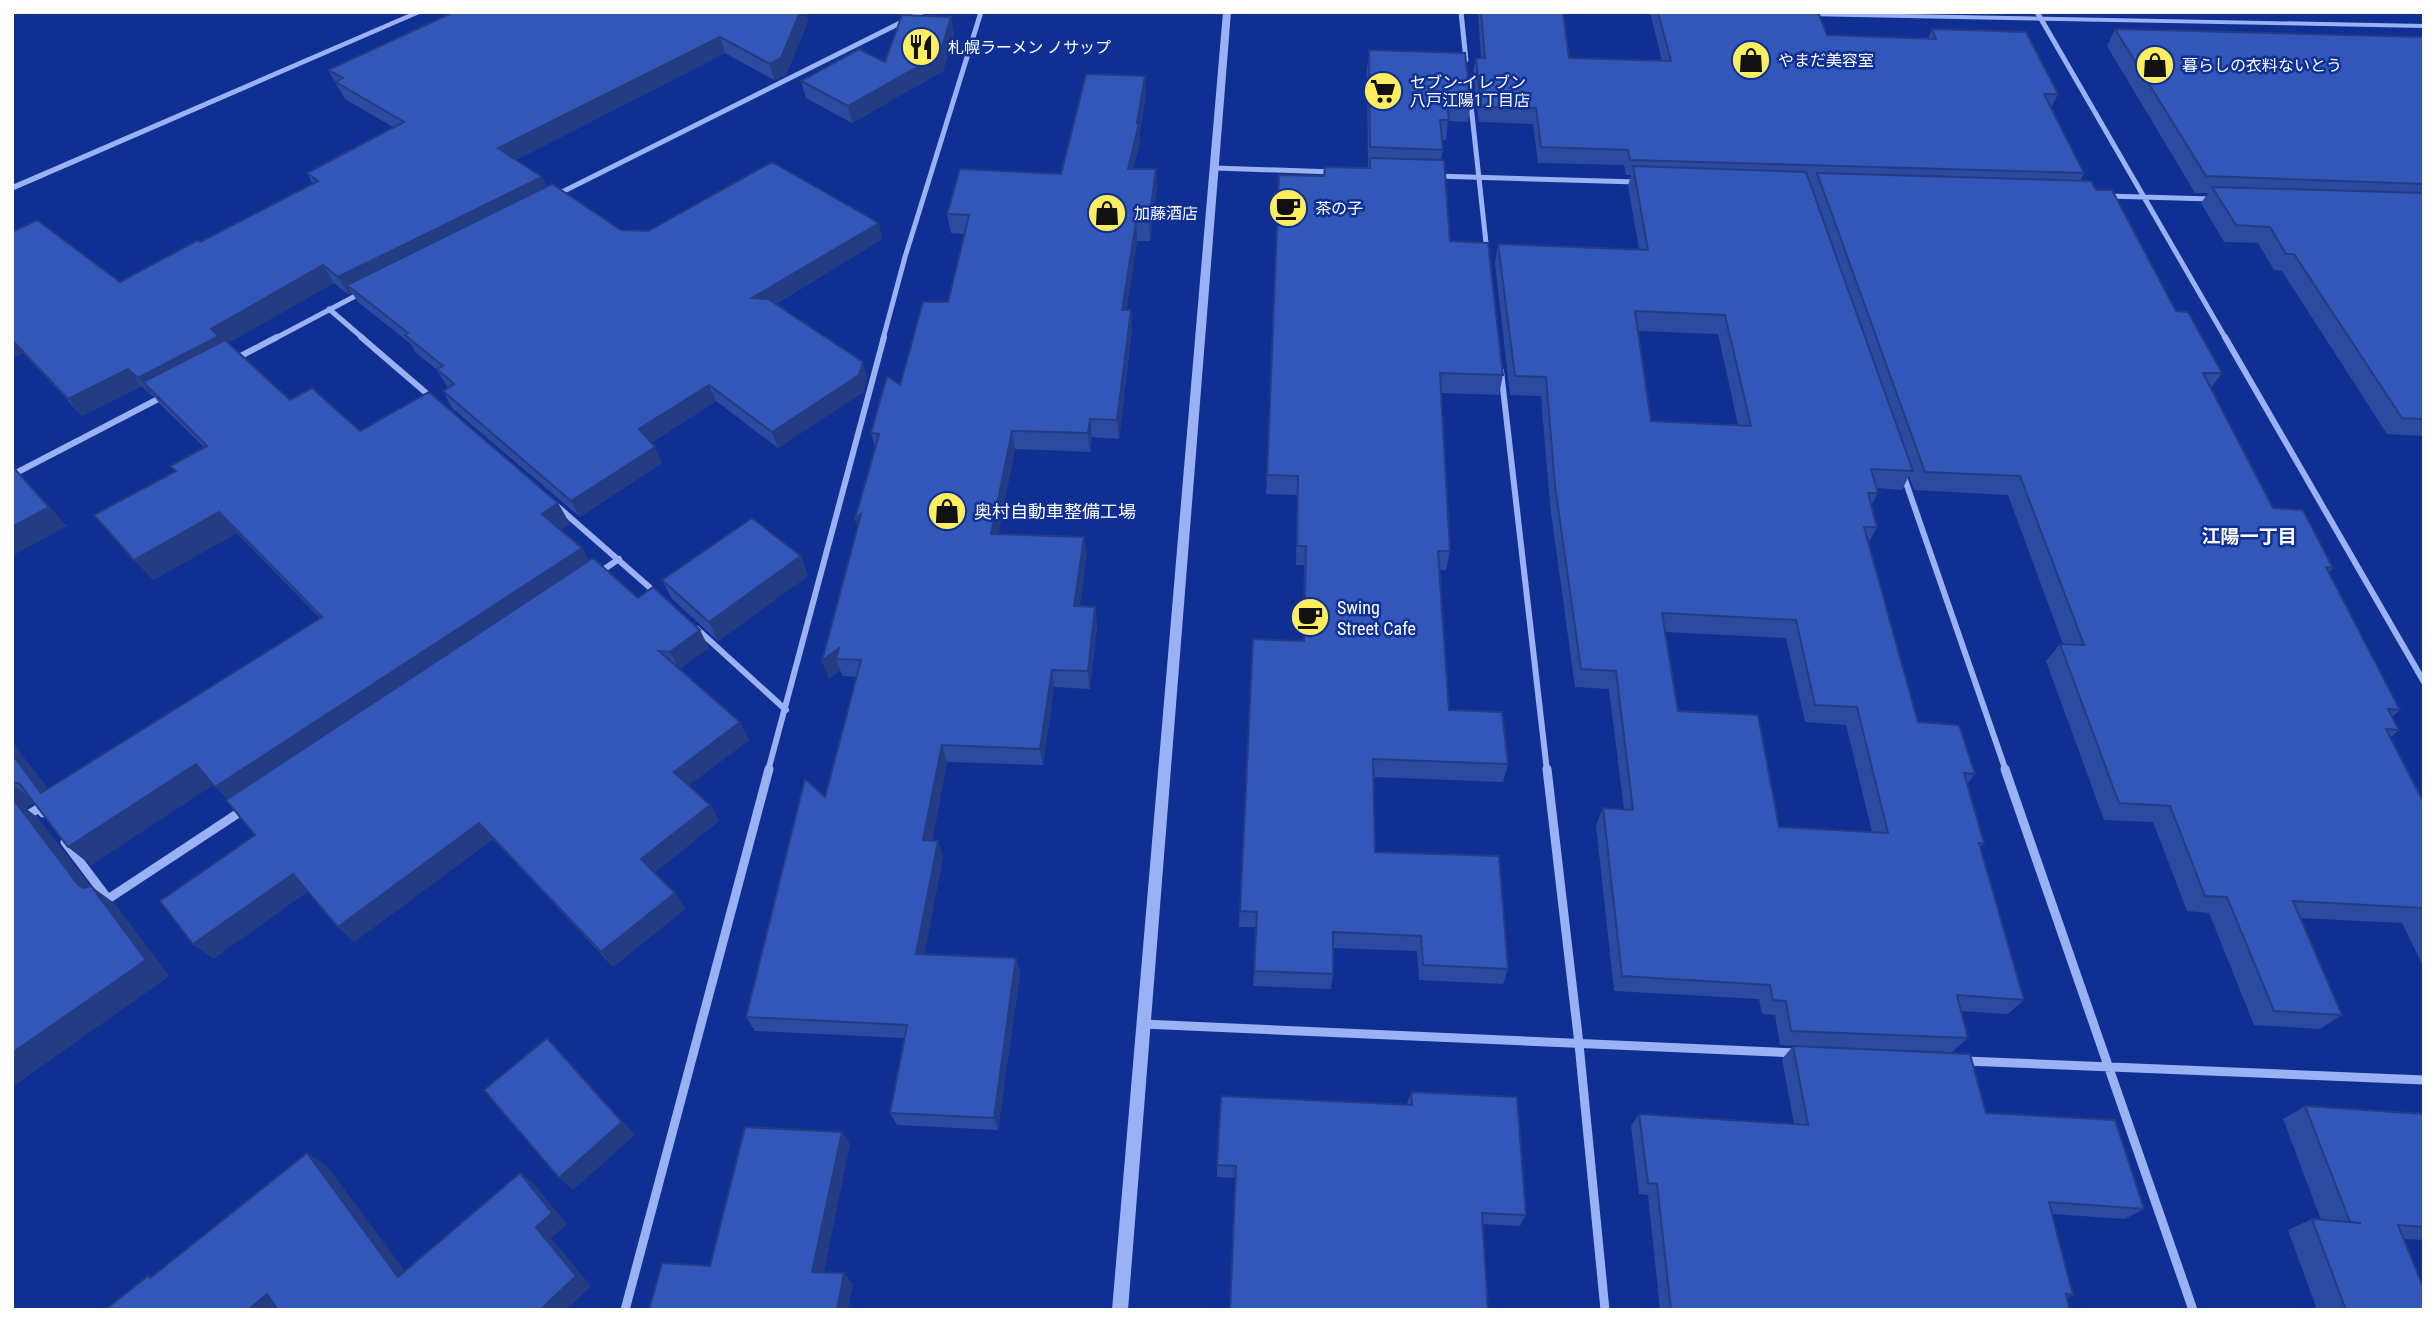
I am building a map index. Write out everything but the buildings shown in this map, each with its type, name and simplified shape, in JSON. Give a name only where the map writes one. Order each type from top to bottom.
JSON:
[{"type":"street","points":[[12,188],[420,12]]},
{"type":"street","points":[[550,199],[922,12]]},
{"type":"street","points":[[625,1310],[905,257],[981,12]]},
{"type":"street","points":[[1120,1310],[1227,12]]},
{"type":"street","points":[[1461,12],[1468,75]]},
{"type":"street","points":[[1791,13],[2039,15],[2424,26]]},
{"type":"street","points":[[2039,15],[2141,197],[2424,682]]},
{"type":"street","points":[[1469,88],[1488,260]]},
{"type":"street","points":[[1215,168],[1345,173]]},
{"type":"street","points":[[1425,176],[1641,182]]},
{"type":"street","points":[[2101,195],[2222,199]]},
{"type":"street","points":[[231,360],[366,291]]},
{"type":"street","points":[[329,309],[443,408]]},
{"type":"street","points":[[1499,356],[1579,1044],[1605,1310]]},
{"type":"street","points":[[12,475],[171,392]]},
{"type":"street","points":[[1899,463],[2193,1310]]},
{"type":"street","points":[[547,497],[658,595]]},
{"type":"street","points":[[584,583],[619,559]]},
{"type":"street","points":[[688,621],[786,710]]},
{"type":"street","points":[[62,839],[108,899],[247,806]]},
{"type":"street","points":[[12,825],[39,808],[47,818]]},
{"type":"street","points":[[1143,1024],[1802,1054]]},
{"type":"street","points":[[1955,1060],[2424,1080]]},
{"type":"place","name":"札幌ラーメン ノサップ","points":[[921,47]]},
{"type":"place","name":"やまだ美容室","points":[[1751,60]]},
{"type":"place","name":"暮らしの衣料ないとう","points":[[2155,65]]},
{"type":"place","name":"セブン-イレブン 八戸江陽1丁目店","points":[[1383,91]]},
{"type":"place","name":"茶の子","points":[[1288,208]]},
{"type":"place","name":"加藤酒店","points":[[1107,213]]},
{"type":"place","name":"奥村自動車整備工場","points":[[947,511]]},
{"type":"place","name":"Swing Street Cafe","points":[[1310,617]]},
{"type":"district","name":"江陽一丁目","points":[[2249,536]]}]
